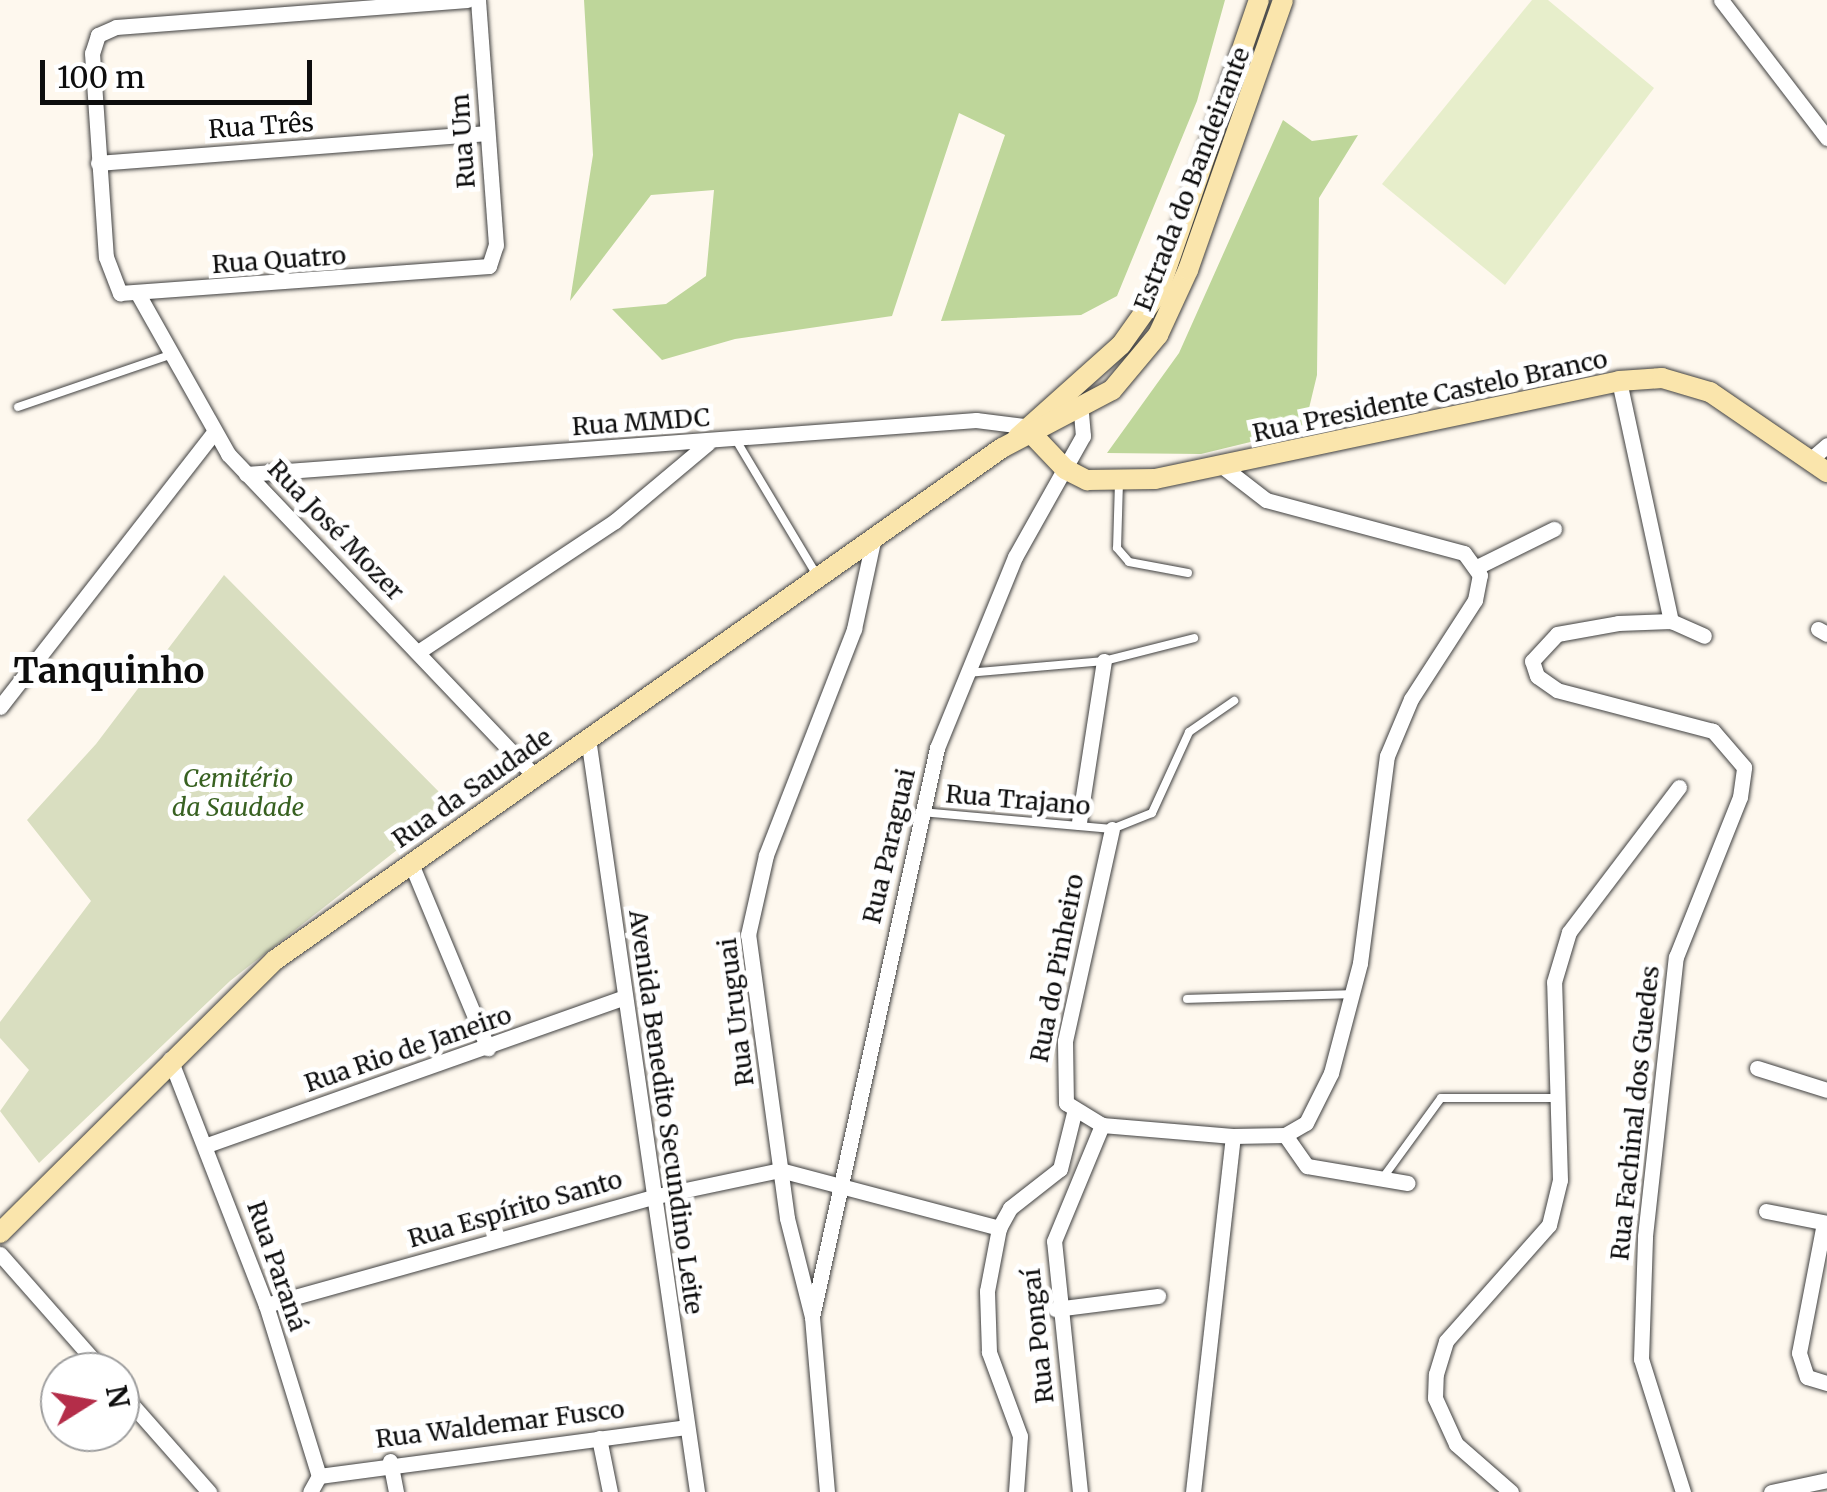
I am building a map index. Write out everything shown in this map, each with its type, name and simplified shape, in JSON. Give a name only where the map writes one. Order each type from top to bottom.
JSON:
[{"type":"main road","name":"Estrada do Bandeirante","points":[[1025,434],[1122,346],[1158,293],[1259,0]]},
{"type":"main road","name":"Estrada do Bandeirante","points":[[1025,434],[1081,411],[1112,390],[1158,335],[1250,111],[1283,0]]},
{"type":"main road","name":"Rua Presidente Castelo Branco","points":[[1064,469],[1118,482],[1222,466],[1619,380],[1698,387],[1818,466]]},
{"type":"main road","points":[[1025,434],[1064,469]]},
{"type":"main road","name":"Rua da Saudade","points":[[0,1234],[170,1059],[275,960],[410,860],[1025,434]]},
{"type":"street","points":[[138,294],[120,293],[106,257],[92,53],[98,36],[116,26],[466,0]]},
{"type":"street","name":"Rua Um","points":[[478,0],[496,245],[480,272]]},
{"type":"street","points":[[1720,0],[1827,138]]},
{"type":"street","name":"Rua Três","points":[[98,164],[488,133]]},
{"type":"street","name":"Rua Quatro","points":[[138,294],[480,272]]},
{"type":"street","name":"Rua José Mozer","points":[[138,294],[213,434],[246,474],[534,775]]},
{"type":"street","points":[[1619,380],[1671,620],[1704,636]]},
{"type":"street","name":"Rua Paraguai","points":[[812,1317],[921,812],[963,673],[1083,436],[1081,411]]},
{"type":"street","name":"Rua MMDC","points":[[246,474],[708,443],[976,420],[1025,434]]},
{"type":"street","points":[[0,707],[213,434]]},
{"type":"street","points":[[418,652],[615,521],[708,443]]},
{"type":"street","points":[[1818,466],[1827,445]]},
{"type":"street","points":[[1016,1492],[1020,1436],[989,1352],[986,1318],[999,1228],[1010,1208],[1060,1169],[1074,1114],[1102,1125],[1234,1136],[1285,1135],[1306,1123],[1321,1098],[1353,994],[1387,756],[1411,699],[1475,600],[1477,567],[1464,553],[1413,536],[1266,500],[1222,466]]},
{"type":"street","points":[[1477,567],[1554,529]]},
{"type":"street","name":"Rua Uruguai","points":[[827,1492],[812,1317],[780,1170],[748,936],[766,855],[854,629],[874,541]]},
{"type":"street","name":"Rua Fachinal dos Guedes","points":[[1671,620],[1568,631],[1532,661],[1544,685],[1557,690],[1714,731],[1744,766],[1740,796],[1676,957],[1646,1217],[1641,1359],[1683,1492]]},
{"type":"street","points":[[1079,822],[1104,662]]},
{"type":"street","name":"Avenida Benedito Secundino Leite","points":[[588,738],[696,1492]]},
{"type":"street","points":[[1511,1492],[1456,1444],[1436,1398],[1436,1374],[1446,1342],[1549,1225],[1560,1180],[1554,982],[1569,932],[1678,787]]},
{"type":"street","name":"Rua do Pinheiro","points":[[1074,1114],[1060,1075],[1112,830]]},
{"type":"street","points":[[410,860],[488,1048]]},
{"type":"street","name":"Rua Rio de Janeiro","points":[[207,1145],[624,997]]},
{"type":"street","name":"Rua Paraná","points":[[170,1059],[207,1145],[266,1305],[319,1476]]},
{"type":"street","points":[[1757,1068],[1827,1090]]},
{"type":"street","name":"Rua Pongaí","points":[[1080,1492],[1055,1309],[1061,1209],[1102,1125]]},
{"type":"street","points":[[1285,1135],[1307,1166],[1408,1183]]},
{"type":"street","points":[[1193,1492],[1234,1136]]},
{"type":"street","points":[[780,1170],[999,1228]]},
{"type":"street","name":"Rua Espírito Santo","points":[[266,1305],[652,1197],[780,1170]]},
{"type":"street","points":[[1766,1211],[1826,1223],[1798,1353],[1807,1378],[1827,1383]]},
{"type":"street","points":[[0,1254],[86,1352]]},
{"type":"street","points":[[1055,1309],[1158,1296]]},
{"type":"street","points":[[140,1414],[208,1492]]},
{"type":"street","name":"Rua Waldemar Fusco","points":[[319,1476],[390,1461],[686,1427]]},
{"type":"street","points":[[599,1438],[610,1492]]},
{"type":"street","points":[[390,1461],[396,1492]]},
{"type":"street","points":[[310,1492],[319,1476]]},
{"type":"street","points":[[1772,1492],[1827,1480]]},
{"type":"lane","points":[[18,407],[170,355]]},
{"type":"lane","points":[[736,440],[819,578]]},
{"type":"lane","points":[[1118,482],[1117,548],[1129,562],[1188,573]]},
{"type":"lane","points":[[963,673],[1104,662],[1194,638]]},
{"type":"lane","points":[[1112,830],[1152,813],[1190,732],[1234,701]]},
{"type":"lane","name":"Rua Trajano","points":[[921,812],[1079,822],[1112,830]]},
{"type":"lane","points":[[1187,999],[1353,994]]},
{"type":"lane","points":[[1382,1179],[1441,1098],[1557,1098]]},
{"type":"green space","points":[[584,0],[1225,0],[1197,101],[1117,296],[1081,315],[941,321],[1005,135],[959,113],[892,316],[735,339],[662,360],[612,309],[666,304],[706,276],[714,190],[651,195],[570,301],[593,155]]},
{"type":"green space","points":[[1532,0],[1548,0],[1654,88],[1505,285],[1382,184]]},
{"type":"green space","points":[[1283,120],[1312,141],[1358,135],[1319,198],[1317,375],[1304,429],[1201,454],[1107,453],[1179,353]]},
{"type":"green space","name":"Cemitério da Saudade","points":[[224,575],[453,806],[230,981],[39,1163],[0,1111],[29,1070],[0,1038],[0,1022],[91,901],[27,820],[96,744]]},
{"type":"district","name":"Tanquinho","points":[[109,671]]}]
